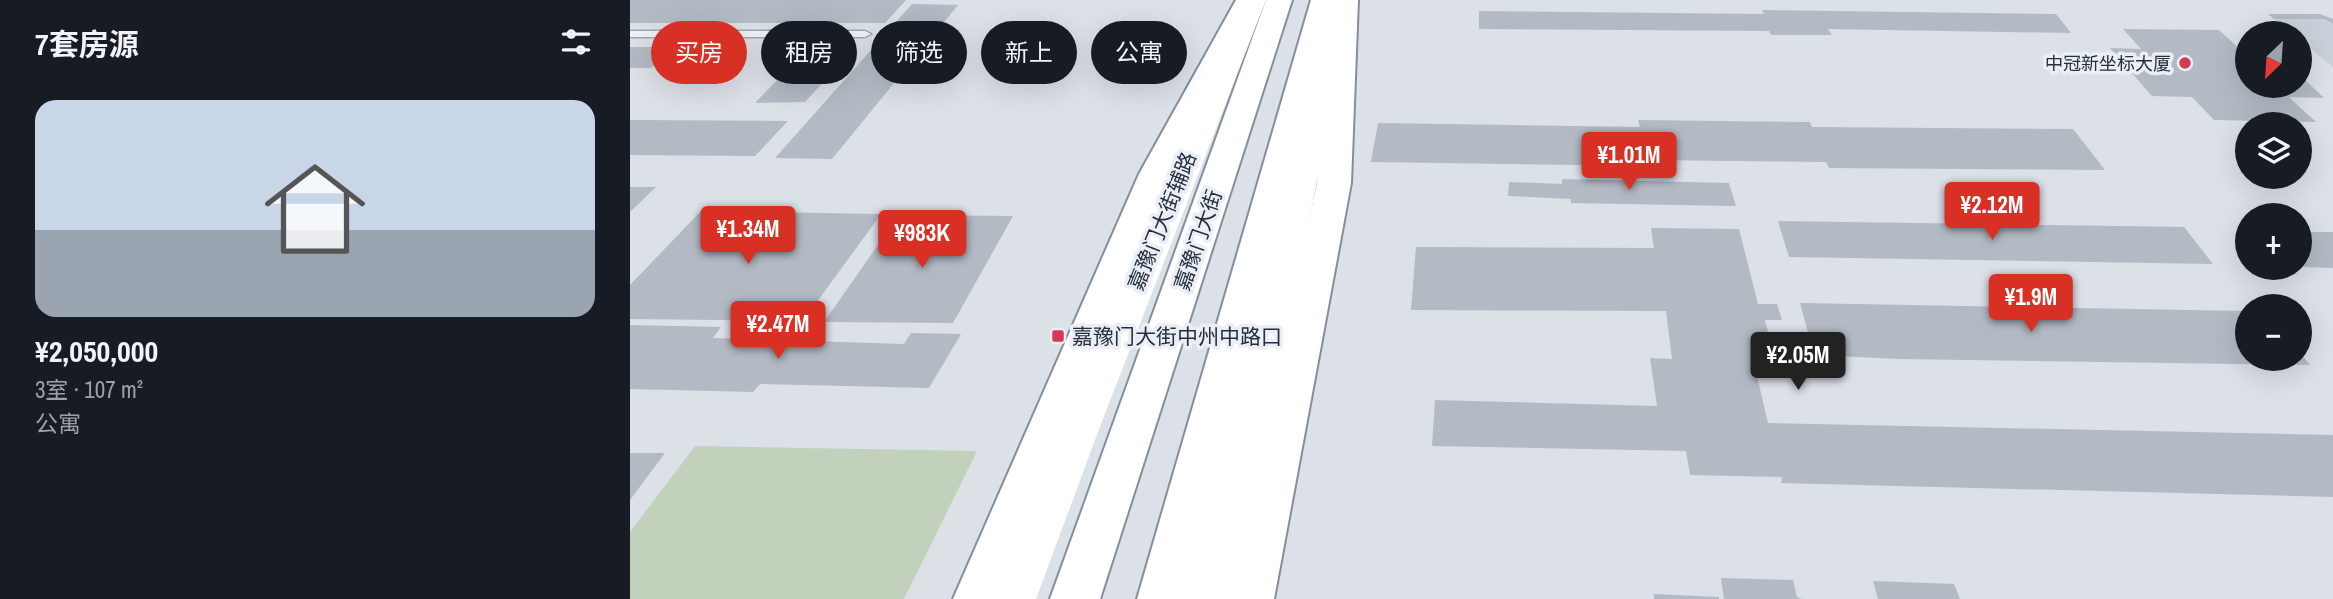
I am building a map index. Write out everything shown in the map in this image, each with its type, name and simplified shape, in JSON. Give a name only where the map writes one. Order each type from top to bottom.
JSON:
[{"type":"main road","points":[[978,599],[1156,174],[1251,0]]},
{"type":"main road","name":"嘉豫门大街辅路","points":[[1011,599],[1251,0]]},
{"type":"main road","name":"嘉豫门大街","points":[[1075,599],[1279,0]]},
{"type":"main road","points":[[1162,599],[1324,0]]},
{"type":"main road","points":[[1249,599],[1334,183],[1343,0]]},
{"type":"main road","points":[[1207,599],[1343,0]]},
{"type":"lane","points":[[630,34],[865,34]]},
{"type":"shaded area","points":[[2274,19],[2333,19],[2333,67],[2312,50],[2312,21]]},
{"type":"green space","points":[[695,446],[977,451],[904,599],[630,599],[630,532]]},
{"type":"building","points":[[630,0],[906,0],[887,21],[871,23],[630,23]]},
{"type":"building","points":[[912,4],[958,5],[945,21],[897,21]]},
{"type":"building","points":[[1762,10],[2056,14],[2071,33],[1828,29],[1832,35],[1771,35],[1769,31],[1479,29],[1479,11],[1764,14]]},
{"type":"building","points":[[2268,14],[2320,14],[2333,19],[2333,24],[2325,19],[2274,19]]},
{"type":"building","name":"中冠新坐标大厦","points":[[2123,29],[2219,30],[2235,45],[2235,98],[2290,98],[2305,112],[2235,112],[2235,120],[2214,120],[2192,97],[2152,96],[2110,48],[2141,49]]},
{"type":"building","points":[[630,47],[651,47],[651,68],[630,68]]},
{"type":"building","points":[[871,50],[871,84],[893,84],[832,159],[775,158],[841,84],[857,84],[857,66]]},
{"type":"building","points":[[773,84],[822,84],[805,102],[755,103]]},
{"type":"building","name":"中冠新坐标大厦","points":[[2312,86],[2324,98],[2312,98]]},
{"type":"building","points":[[630,120],[788,121],[755,156],[630,155]]},
{"type":"building","points":[[1638,120],[1810,122],[1812,127],[2073,129],[2105,170],[1829,168],[1826,162],[1646,160],[1647,166],[1371,162],[1378,123],[1640,127]]},
{"type":"building","points":[[1562,179],[1729,183],[1736,206],[1571,203],[1571,199],[1508,196],[1509,182],[1562,184]]},
{"type":"building","points":[[630,187],[656,187],[630,212]]},
{"type":"building","points":[[701,211],[881,214],[803,321],[630,319],[630,285]]},
{"type":"building","points":[[899,215],[1013,216],[953,323],[824,322]]},
{"type":"building","points":[[1778,221],[2184,227],[2213,264],[1789,257]]},
{"type":"building","points":[[1651,228],[1739,229],[1758,304],[1777,304],[1782,320],[1765,320],[1775,359],[1753,359],[1768,423],[2333,435],[2333,497],[1781,483],[1782,477],[1690,475],[1686,451],[1432,446],[1435,400],[1657,406],[1650,358],[1672,359],[1666,311],[1411,310],[1416,247],[1654,248]]},
{"type":"building","points":[[2312,232],[2333,232],[2333,268],[2312,267]]},
{"type":"building","points":[[1800,303],[2235,311],[2235,364],[1900,359],[1814,355]]},
{"type":"building","points":[[630,325],[721,327],[713,338],[904,344],[911,333],[961,334],[929,388],[760,384],[753,392],[630,389]]},
{"type":"building","points":[[630,453],[665,453],[630,500]]},
{"type":"building","points":[[1721,578],[1793,580],[1797,597],[1802,599],[1724,599]]},
{"type":"building","points":[[1873,581],[1954,584],[1960,599],[1878,599]]},
{"type":"building","points":[[1654,594],[1719,597],[1719,599],[1654,599]]},
{"type":"place","name":"中冠新坐标大厦","points":[[2185,63]]},
{"type":"place","name":"嘉豫门大街中州中路口","points":[[1058,336]]}]
